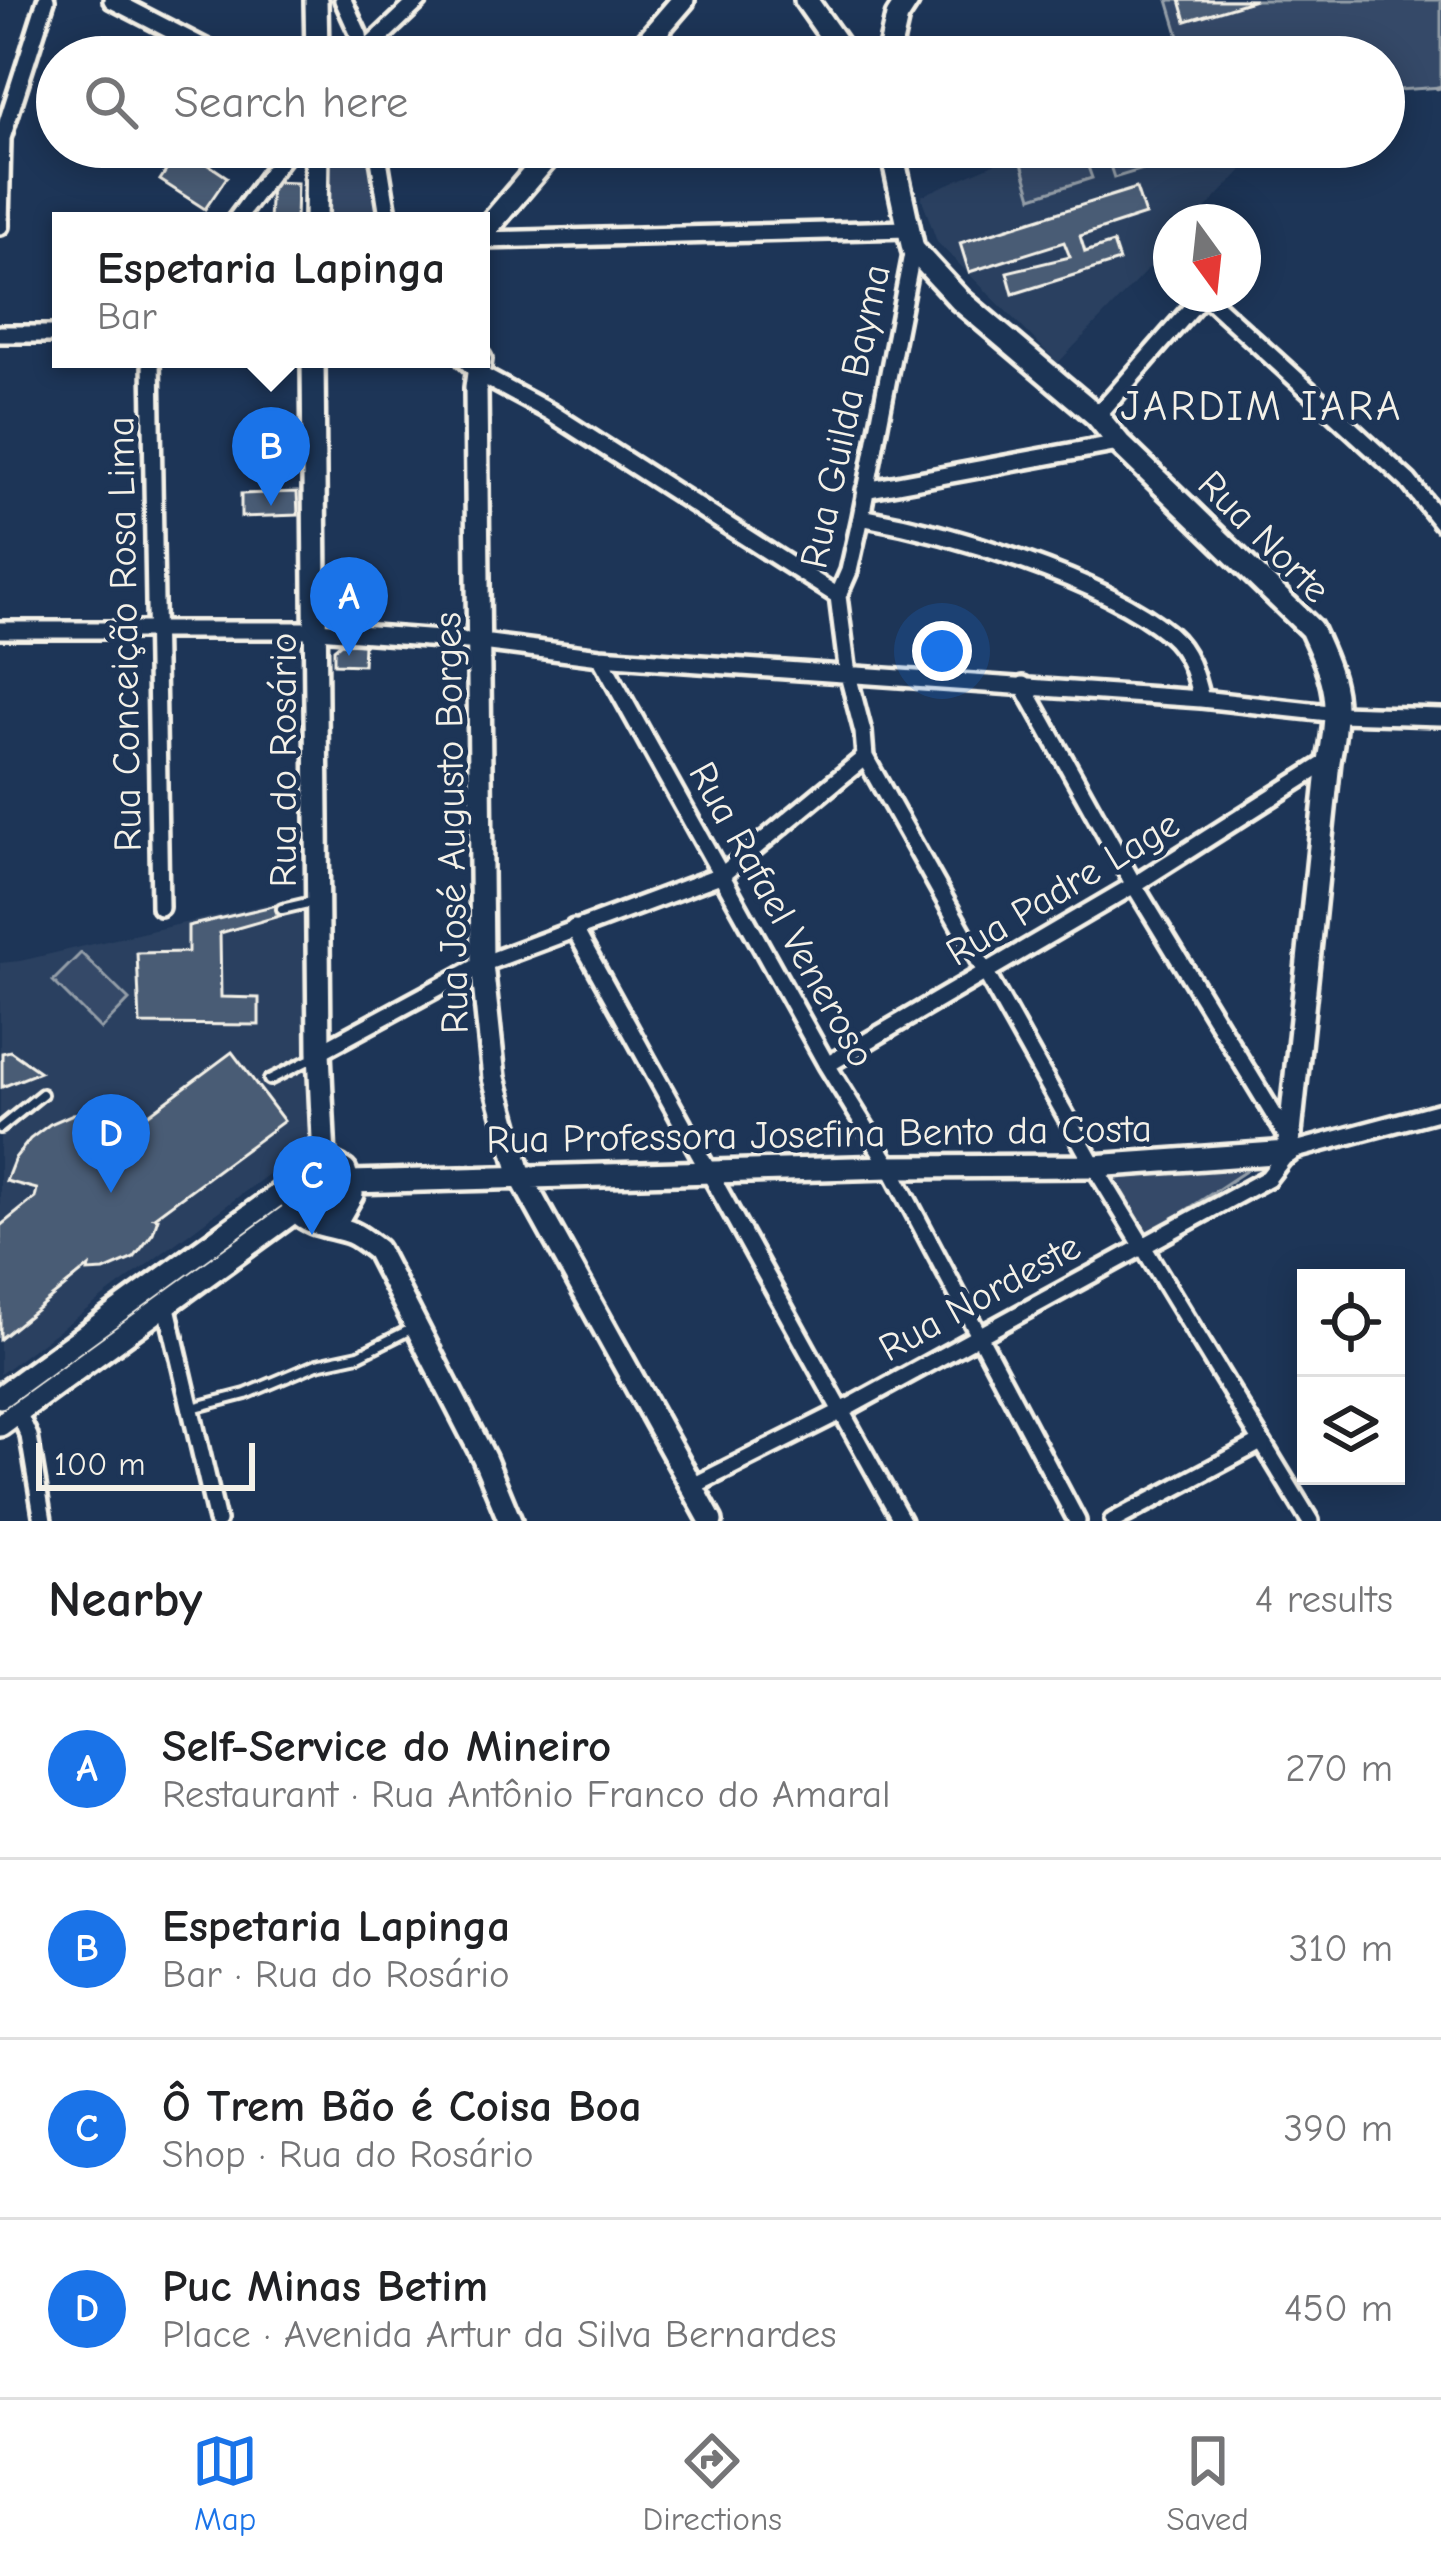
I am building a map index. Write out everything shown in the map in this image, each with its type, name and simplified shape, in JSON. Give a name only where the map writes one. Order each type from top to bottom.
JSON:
[{"type":"street","points":[[0,226],[2,138],[46,0]]},
{"type":"street","points":[[112,0],[183,36]]},
{"type":"street","points":[[316,0],[317,36]]},
{"type":"street","points":[[343,0],[359,36]]},
{"type":"street","points":[[382,36],[419,0]]},
{"type":"street","points":[[652,36],[682,0]]},
{"type":"street","points":[[806,0],[831,36]]},
{"type":"street","points":[[893,36],[901,6]]},
{"type":"street","points":[[242,212],[274,168]]},
{"type":"street","points":[[316,168],[316,212]]},
{"type":"street","points":[[380,168],[388,212]]},
{"type":"street","points":[[490,226],[538,168]]},
{"type":"street","points":[[490,237],[911,239],[896,168]]},
{"type":"street","name":"Rua Norte","points":[[911,239],[960,300],[1097,416],[1119,443],[1311,629],[1327,664],[1339,714],[1329,761],[1288,1146]]},
{"type":"street","name":"Rua Guilda Bayma","points":[[838,596],[861,518],[911,239]]},
{"type":"street","points":[[1097,416],[1187,312]]},
{"type":"street","points":[[1223,312],[1408,481],[1441,522]]},
{"type":"street","points":[[0,334],[52,334]]},
{"type":"street","name":"Rua Conceição Rosa Lima","points":[[151,368],[160,907]]},
{"type":"street","name":"Rua do Rosário","points":[[313,368],[324,1160]]},
{"type":"street","name":"Rua José Augusto Borges","points":[[481,368],[476,388],[482,964],[494,1078],[521,1177],[711,1521]]},
{"type":"street","points":[[483,368],[838,596],[865,758],[1094,1166],[1310,1521]]},
{"type":"street","points":[[865,490],[1119,443]]},
{"type":"street","points":[[861,518],[927,529],[1105,593],[1171,636],[1192,664],[1201,699]]},
{"type":"street","points":[[0,630],[317,629],[600,657],[1023,685],[1339,714],[1441,717]]},
{"type":"street","name":"Rua Rafael Veneroso","points":[[600,657],[826,1065],[890,1167],[1077,1521]]},
{"type":"street","points":[[1023,685],[1288,1146],[1441,1111]]},
{"type":"street","points":[[320,1053],[482,964],[724,874],[865,758]]},
{"type":"street","name":"Rua Padre Lage","points":[[826,1065],[1134,885],[1329,761]]},
{"type":"street","points":[[574,928],[902,1521]]},
{"type":"street","name":"Rua Professora Josefina Bento da Costa","points":[[351,1182],[1094,1166],[1288,1146]]},
{"type":"street","name":"Rua Nordeste","points":[[692,1487],[1268,1178],[1288,1146]]},
{"type":"street","points":[[6,1412],[290,1187],[301,1167],[324,1160],[336,1164],[351,1182],[348,1206],[329,1221],[317,1222]]},
{"type":"street","points":[[290,1187],[296,1210],[355,1234],[377,1250],[484,1458],[510,1521]]},
{"type":"street","points":[[6,1412],[296,1210]]},
{"type":"street","points":[[166,1303],[218,1521]]},
{"type":"street","points":[[6,1412],[28,1436],[43,1521]]},
{"type":"street","points":[[1113,1521],[1261,1442]]},
{"type":"lane","points":[[282,909],[319,900]]},
{"type":"lane","points":[[269,1080],[320,1053]]},
{"type":"lane","points":[[0,1128],[42,1094]]},
{"type":"lane","points":[[192,1408],[246,1394],[317,1364],[359,1355],[414,1328]]},
{"type":"shaded area","points":[[1168,0],[1441,0],[1441,87],[1405,90],[1405,36],[1179,36]]},
{"type":"shaded area","points":[[325,168],[375,168],[383,212],[326,212]]},
{"type":"shaded area","points":[[984,168],[1244,168],[1210,204],[1153,204],[1153,264],[1058,363],[937,242],[921,196]]},
{"type":"shaded area","points":[[1023,168],[1088,168],[1092,178],[1032,197]]},
{"type":"shaded area","points":[[1111,168],[1147,168],[1114,178]]},
{"type":"shaded area","points":[[314,893],[310,1131],[305,1147],[0,1374],[0,963]]},
{"type":"shaded area","points":[[81,953],[129,1000],[101,1029],[53,981]]},
{"type":"shaded area","points":[[1261,1161],[1144,1238],[1106,1172]]},
{"type":"building","points":[[1180,0],[1255,0],[1186,21]]},
{"type":"building","points":[[168,168],[214,168],[227,177],[205,209],[160,180]]},
{"type":"building","points":[[271,182],[297,183],[296,212],[269,212]]},
{"type":"building","points":[[1136,188],[1145,215],[1080,236],[1085,252],[1113,243],[1119,261],[1013,294],[1007,272],[1070,257],[1064,242],[969,272],[960,243]]},
{"type":"building","points":[[297,492],[298,515],[241,517],[241,494]]},
{"type":"building","points":[[341,643],[364,644],[363,665],[334,664],[334,649]]},
{"type":"building","points":[[281,904],[283,915],[220,933],[221,997],[259,998],[259,1025],[140,1024],[137,953],[188,952],[188,926]]},
{"type":"building","points":[[10,1051],[40,1072],[2,1087],[2,1053]]},
{"type":"building","points":[[232,1052],[284,1121],[154,1217],[158,1218],[153,1233],[134,1258],[104,1271],[88,1272],[89,1267],[0,1339],[0,1226],[35,1198],[37,1189],[6,1181],[30,1139],[73,1114],[97,1112],[95,1144],[106,1146]]},
{"type":"waterway","points":[[1437,88],[1441,87]]},
{"type":"place","name":"Espetaria Lapinga","points":[[271,506]]},
{"type":"place","name":"Self-Service do Mineiro","points":[[349,656]]},
{"type":"place","name":"Puc Minas Betim","points":[[111,1193]]},
{"type":"place","name":"Ô Trem Bão é Coisa Boa","points":[[312,1235]]},
{"type":"district","name":"JARDIM IARA","points":[[1262,405]]}]
